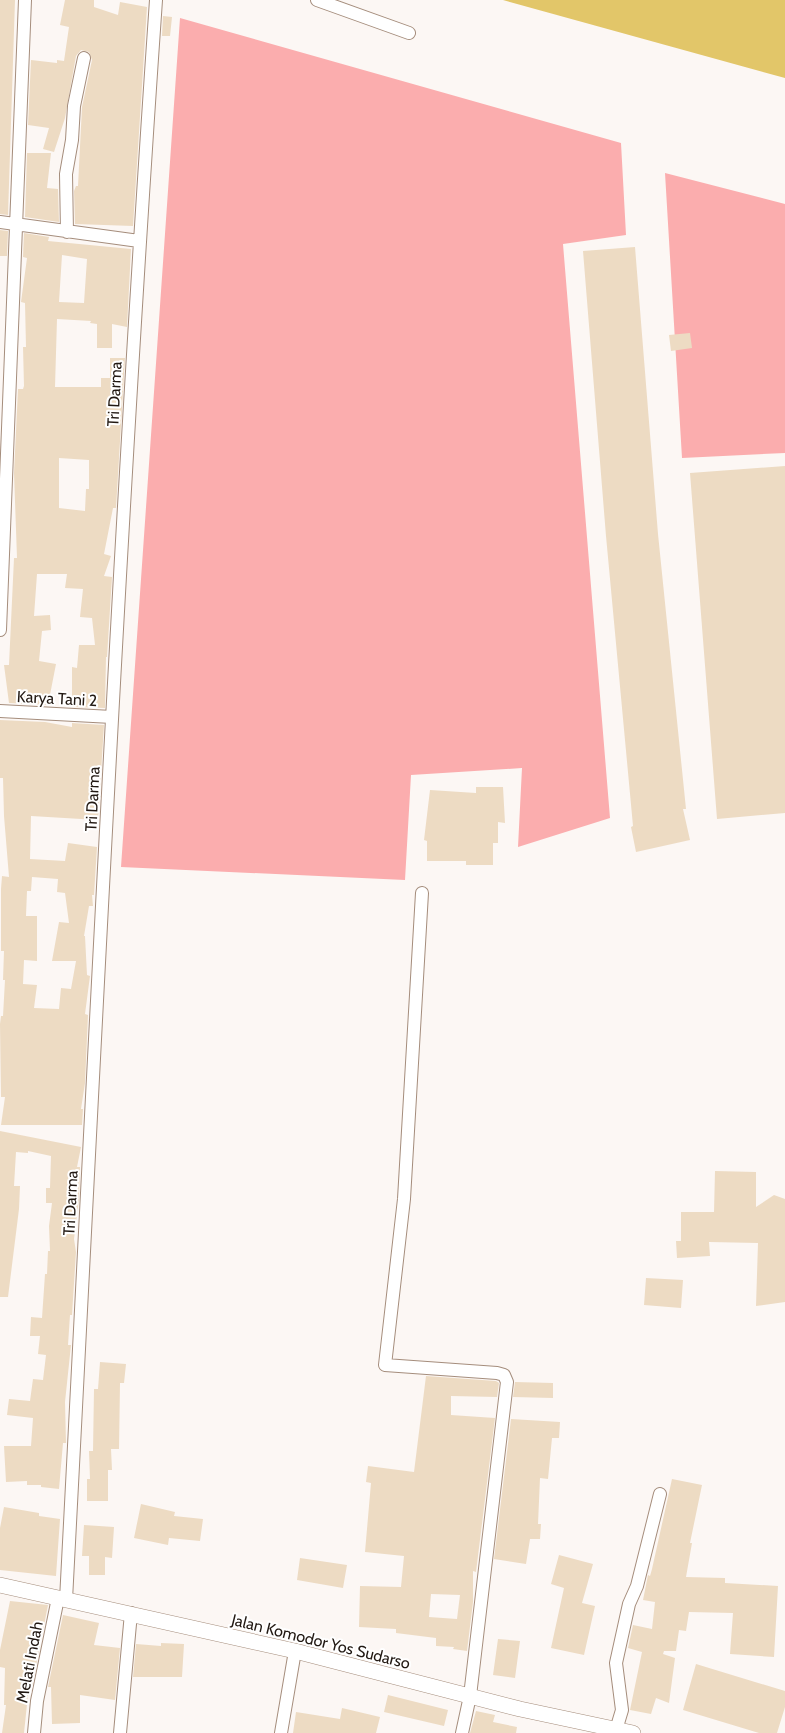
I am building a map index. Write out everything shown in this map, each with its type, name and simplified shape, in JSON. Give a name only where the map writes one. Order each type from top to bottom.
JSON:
[{"type":"street","points":[[0,630],[25,0]]},
{"type":"street","name":"Tri Darma","points":[[62,1599],[139,241],[156,0]]},
{"type":"street","points":[[317,0],[409,33]]},
{"type":"street","points":[[67,232],[66,174],[72,140],[74,106],[84,58]]},
{"type":"street","points":[[0,222],[17,226],[139,241]]},
{"type":"street","name":"Karya Tani 2","points":[[0,711],[112,717]]},
{"type":"street","points":[[422,894],[407,1161],[385,1365],[498,1373],[507,1378],[470,1696],[462,1733]]},
{"type":"street","points":[[616,1730],[622,1710],[616,1663],[629,1604],[636,1586],[660,1494]]},
{"type":"street","name":"Jalan Komodor Yos Sudarso","points":[[0,1584],[131,1613],[470,1696],[633,1733]]},
{"type":"street","name":"Melati Indah","points":[[34,1733],[37,1701],[62,1599]]},
{"type":"street","points":[[120,1733],[131,1613]]},
{"type":"street","points":[[281,1733],[295,1652]]},
{"type":"shaded area","points":[[503,0],[785,0],[785,78]]},
{"type":"shaded area","points":[[180,18],[621,143],[626,235],[563,244],[610,818],[518,847],[522,768],[411,775],[405,880],[121,867]]},
{"type":"shaded area","points":[[665,173],[785,204],[785,453],[682,458]]},
{"type":"building","points":[[0,0],[15,0],[8,215],[0,214]]},
{"type":"building","points":[[65,0],[94,0],[94,7],[118,15],[120,2],[147,7],[133,226],[75,224],[74,191],[76,186],[78,186],[82,107],[92,60],[89,52],[81,50],[76,56],[65,118],[54,152],[43,149],[49,128],[28,125],[31,60],[57,63],[57,60],[64,61],[69,27],[60,25]]},
{"type":"building","points":[[163,16],[172,17],[170,36],[162,36]]},
{"type":"building","points":[[27,153],[51,153],[47,188],[58,189],[59,222],[25,217]]},
{"type":"building","points":[[0,230],[8,231],[7,256],[0,256]]},
{"type":"building","points":[[24,233],[49,237],[48,241],[131,249],[127,327],[112,324],[112,348],[97,348],[97,324],[90,323],[91,321],[57,319],[55,387],[101,387],[101,378],[110,378],[110,358],[125,358],[116,508],[113,508],[104,554],[111,556],[104,576],[112,577],[106,657],[105,708],[72,707],[72,667],[77,668],[79,645],[95,645],[92,618],[80,617],[83,589],[65,588],[67,574],[37,574],[34,616],[50,615],[51,630],[42,631],[39,661],[56,664],[48,705],[9,703],[4,665],[9,665],[14,558],[17,558],[14,473],[18,389],[23,389],[24,386],[23,347],[26,347],[25,303],[21,302],[27,258],[23,257]],"holes":[[[62,255],[87,259],[84,303],[59,302]],[[59,458],[89,460],[89,489],[86,489],[85,511],[59,508]]]},
{"type":"building","points":[[635,247],[658,534],[686,809],[683,809],[690,840],[636,852],[631,827],[633,826],[606,536],[583,251]]},
{"type":"building","points":[[690,333],[692,348],[671,351],[669,335]]},
{"type":"building","points":[[785,466],[785,813],[717,819],[690,473]]},
{"type":"building","points":[[0,720],[45,722],[72,727],[72,723],[104,725],[98,820],[31,816],[30,859],[65,861],[68,843],[97,847],[94,895],[92,895],[93,906],[89,906],[84,936],[87,975],[90,976],[85,1014],[88,1015],[85,1083],[81,1109],[83,1109],[82,1125],[1,1125],[5,1097],[1,1097],[0,1024],[1,1016],[3,1016],[5,980],[3,980],[4,951],[1,951],[1,889],[2,876],[9,877],[3,778],[0,778]],"holes":[[[32,877],[58,879],[57,892],[65,893],[69,923],[59,922],[52,961],[76,961],[71,989],[61,988],[59,1009],[34,1008],[37,985],[23,984],[24,960],[37,961],[37,916],[26,916],[27,891],[31,891]]]},
{"type":"building","points":[[476,787],[503,787],[505,823],[498,822],[498,843],[493,843],[493,865],[466,865],[466,861],[427,861],[427,841],[424,840],[430,790],[476,793]]},
{"type":"building","points":[[0,1131],[81,1147],[77,1167],[80,1167],[79,1199],[74,1239],[76,1252],[68,1345],[71,1345],[65,1402],[66,1443],[63,1443],[59,1489],[41,1487],[41,1485],[27,1485],[27,1481],[6,1482],[4,1446],[31,1446],[33,1418],[7,1415],[9,1399],[30,1401],[33,1379],[43,1380],[46,1355],[38,1354],[40,1336],[30,1336],[31,1317],[42,1318],[45,1274],[47,1274],[48,1251],[50,1251],[49,1226],[52,1203],[46,1203],[46,1188],[50,1188],[51,1156],[28,1151],[28,1153],[16,1152],[14,1186],[20,1186],[19,1209],[8,1297],[0,1297]]},
{"type":"building","points":[[715,1171],[756,1172],[756,1207],[774,1195],[785,1199],[785,1302],[756,1306],[758,1243],[709,1242],[710,1256],[677,1258],[676,1241],[681,1241],[681,1212],[714,1212]]},
{"type":"building","points":[[646,1278],[683,1280],[681,1308],[644,1305]]},
{"type":"building","points":[[100,1362],[126,1364],[124,1383],[120,1383],[119,1449],[111,1449],[112,1470],[108,1470],[108,1501],[87,1501],[87,1479],[90,1479],[89,1451],[93,1451],[94,1389],[98,1389]]},
{"type":"building","points":[[426,1376],[496,1381],[499,1383],[497,1397],[451,1396],[451,1415],[495,1418],[476,1572],[473,1571],[473,1602],[467,1651],[453,1649],[454,1647],[436,1646],[436,1638],[396,1633],[396,1629],[359,1627],[360,1586],[401,1587],[404,1556],[365,1552],[371,1483],[366,1482],[368,1466],[414,1472]],"holes":[[[431,1594],[460,1595],[457,1619],[429,1617]]]},
{"type":"building","points":[[515,1382],[553,1383],[553,1398],[513,1397]]},
{"type":"building","points":[[511,1419],[560,1422],[559,1438],[552,1438],[548,1479],[540,1478],[538,1524],[541,1524],[540,1539],[530,1539],[526,1564],[494,1559]]},
{"type":"building","points":[[672,1479],[702,1485],[690,1543],[692,1543],[686,1577],[725,1578],[725,1583],[778,1586],[774,1657],[730,1654],[733,1613],[689,1612],[686,1631],[679,1630],[676,1651],[664,1651],[663,1654],[675,1658],[669,1703],[656,1698],[651,1714],[630,1710],[642,1652],[628,1648],[633,1625],[652,1629],[655,1602],[643,1600],[648,1575],[650,1576],[652,1569]]},
{"type":"building","points":[[141,1504],[175,1512],[174,1516],[203,1519],[200,1541],[169,1538],[168,1545],[134,1538]]},
{"type":"building","points":[[4,1507],[60,1519],[56,1576],[0,1570],[0,1528]]},
{"type":"building","points":[[84,1525],[114,1527],[112,1558],[105,1557],[105,1575],[89,1575],[89,1556],[82,1556]]},
{"type":"building","points":[[559,1555],[593,1564],[582,1603],[595,1606],[584,1655],[551,1648],[564,1588],[551,1584]]},
{"type":"building","points":[[300,1558],[347,1565],[343,1588],[297,1580]]},
{"type":"building","points":[[10,1601],[48,1605],[32,1686],[29,1685],[24,1733],[2,1733],[6,1705],[4,1705],[5,1668],[0,1667],[0,1650]]},
{"type":"building","points":[[63,1615],[99,1623],[94,1645],[120,1648],[115,1700],[80,1695],[80,1723],[52,1724],[51,1687],[48,1687]]},
{"type":"building","points":[[498,1639],[520,1641],[515,1678],[493,1675]]},
{"type":"building","points":[[161,1643],[184,1644],[182,1677],[133,1677],[136,1644],[161,1646]]},
{"type":"building","points":[[696,1664],[785,1691],[785,1707],[777,1733],[759,1733],[683,1710]]},
{"type":"building","points":[[388,1695],[448,1710],[444,1726],[384,1712]]},
{"type":"building","points":[[342,1708],[380,1717],[376,1733],[293,1733],[296,1712],[340,1719]]},
{"type":"building","points":[[476,1711],[495,1715],[493,1722],[517,1727],[516,1733],[470,1733]]}]
